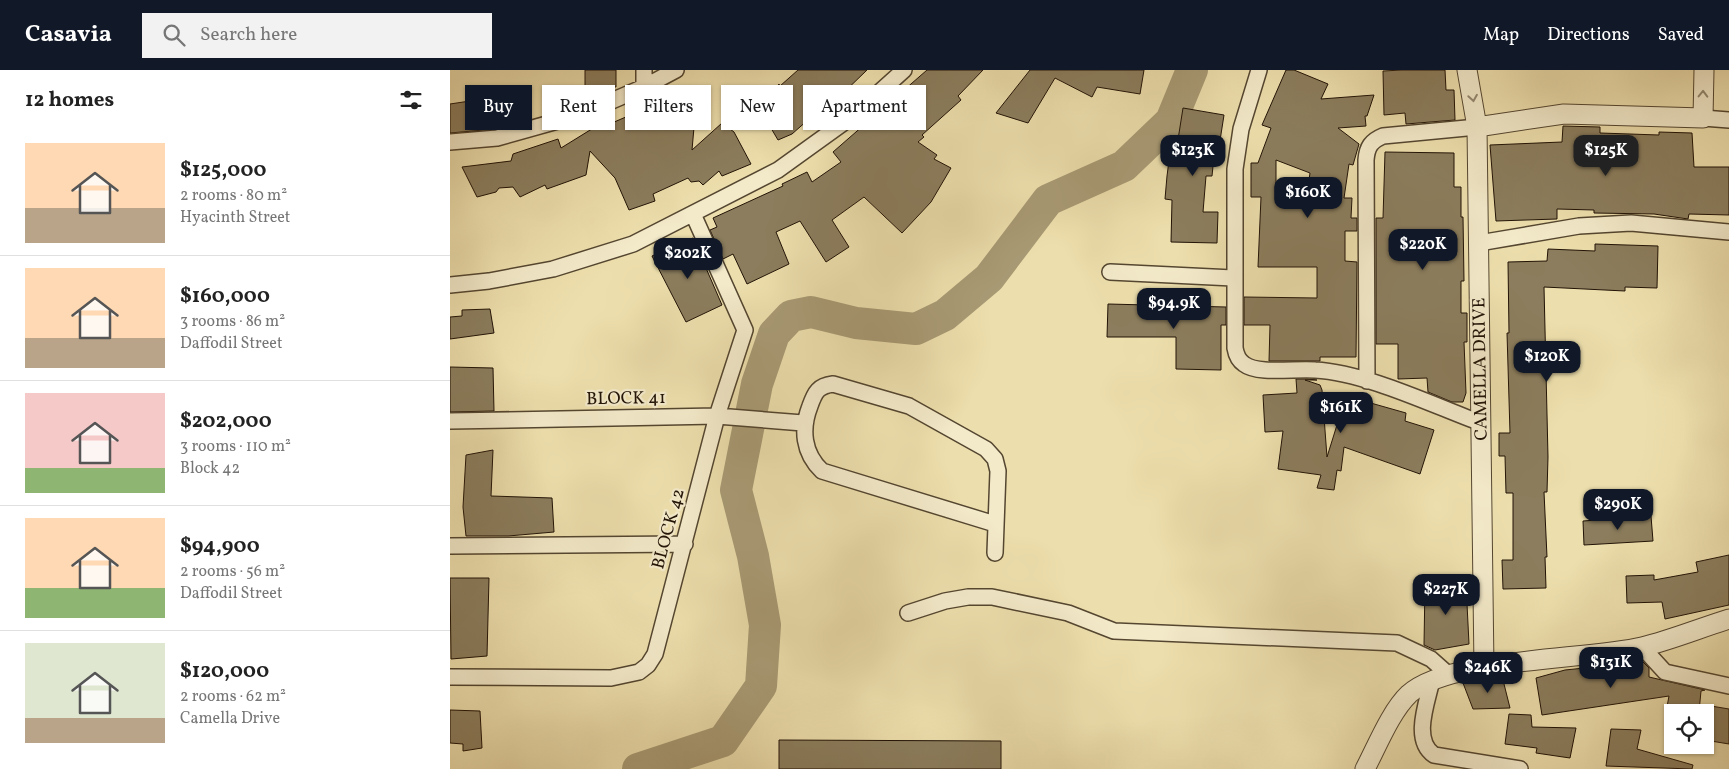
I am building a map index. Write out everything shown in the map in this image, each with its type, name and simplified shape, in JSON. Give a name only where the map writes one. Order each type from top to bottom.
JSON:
[{"type":"street","points":[[644,70],[644,85]]},
{"type":"street","points":[[648,85],[676,70]]},
{"type":"street","points":[[450,285],[489,281],[553,269],[633,244],[778,170],[853,116],[904,70]]},
{"type":"street","points":[[1259,70],[1241,129],[1234,169],[1234,348],[1238,357],[1244,364],[1254,369],[1316,370],[1367,381],[1481,423]]},
{"type":"street","name":"CAMELLA DRIVE","points":[[1467,70],[1478,127],[1484,668]]},
{"type":"street","points":[[1703,118],[1704,70]]},
{"type":"street","points":[[450,142],[497,138],[579,115],[625,95]]},
{"type":"street","points":[[1367,381],[1366,160],[1369,146],[1376,139],[1383,136],[1478,127],[1564,114],[1729,120]]},
{"type":"street","name":"BLOCK 42","points":[[450,677],[611,678],[640,672],[648,665],[655,654],[717,416],[745,330],[693,214]]},
{"type":"street","points":[[1479,243],[1579,226],[1631,223],[1729,232]]},
{"type":"street","points":[[1110,272],[1233,278]]},
{"type":"street","points":[[995,524],[822,471],[810,456],[805,441],[804,423],[815,391],[824,385],[834,384],[910,406],[986,450],[995,459],[998,471],[995,553]]},
{"type":"street","name":"BLOCK 41","points":[[450,421],[717,416],[804,423]]},
{"type":"street","points":[[450,546],[685,544]]},
{"type":"street","points":[[908,613],[945,601],[968,597],[992,597],[1068,613],[1114,631],[1397,643],[1431,659],[1440,678],[1422,731],[1428,751],[1434,756],[1519,769]]},
{"type":"street","points":[[1365,769],[1400,704],[1410,694],[1440,678],[1484,668],[1642,647],[1729,619]]},
{"type":"street","points":[[1642,647],[1665,672],[1729,686]]},
{"type":"building","points":[[585,70],[616,70],[616,87],[615,85],[585,85]]},
{"type":"building","points":[[798,70],[867,70],[852,85],[803,85],[803,124],[792,134],[778,140],[772,130],[793,130],[793,85],[781,85]]},
{"type":"building","points":[[927,70],[983,70],[958,96],[961,100],[922,135],[924,137],[918,142],[937,155],[934,159],[951,168],[931,202],[902,233],[864,197],[832,220],[849,247],[826,262],[800,221],[776,232],[789,264],[747,284],[733,254],[723,259],[710,230],[717,227],[713,218],[783,186],[782,184],[807,172],[812,182],[841,162],[833,152],[858,130],[926,130],[926,85],[910,85]]},
{"type":"building","points":[[1030,70],[1144,70],[1140,94],[1097,87],[1092,97],[1055,78],[1028,123],[996,113]]},
{"type":"building","points":[[1286,70],[1294,70],[1328,84],[1321,99],[1374,95],[1367,116],[1365,116],[1366,126],[1338,128],[1359,144],[1353,165],[1349,164],[1344,198],[1352,198],[1351,218],[1357,218],[1357,231],[1345,231],[1345,261],[1357,262],[1356,357],[1320,357],[1320,361],[1269,361],[1270,325],[1244,325],[1244,297],[1317,298],[1317,267],[1258,267],[1261,197],[1251,197],[1251,163],[1258,163],[1271,128],[1262,125]],"holes":[[[1276,160],[1310,173],[1306,200],[1276,200]]]},
{"type":"building","points":[[1445,70],[1446,90],[1454,90],[1455,120],[1406,124],[1405,113],[1384,115],[1383,71]]},
{"type":"building","points":[[465,102],[465,130],[484,130],[450,133],[450,104]]},
{"type":"building","points":[[1183,108],[1224,115],[1219,147],[1215,147],[1212,176],[1206,176],[1203,212],[1218,212],[1217,243],[1171,242],[1172,200],[1165,199],[1167,176],[1171,145],[1177,146]]},
{"type":"building","points":[[625,117],[625,130],[694,130],[692,150],[721,124],[721,130],[731,130],[734,132],[751,164],[722,176],[719,171],[703,185],[699,181],[691,182],[688,178],[653,194],[655,201],[629,210],[615,178],[590,151],[586,175],[547,189],[545,185],[520,197],[513,187],[499,188],[496,192],[477,197],[462,167],[511,161],[513,154],[558,139],[561,148],[590,130],[615,130],[615,122]]},
{"type":"building","points":[[1563,126],[1600,127],[1600,133],[1659,135],[1659,132],[1692,133],[1694,167],[1729,167],[1729,215],[1689,214],[1688,219],[1654,214],[1594,213],[1594,210],[1557,209],[1557,219],[1496,221],[1490,145],[1562,142]]},
{"type":"building","points":[[1385,152],[1454,153],[1454,187],[1461,187],[1461,217],[1463,217],[1464,281],[1461,281],[1461,313],[1467,313],[1467,342],[1464,342],[1466,393],[1463,402],[1452,402],[1428,392],[1427,378],[1398,379],[1398,344],[1376,344],[1376,218],[1383,218]]},
{"type":"building","points":[[693,238],[722,305],[686,322],[652,256]]},
{"type":"building","points":[[1595,244],[1658,246],[1657,288],[1625,287],[1625,291],[1544,287],[1548,457],[1547,492],[1544,492],[1547,557],[1545,557],[1546,588],[1503,589],[1502,560],[1513,560],[1513,493],[1506,493],[1505,456],[1499,456],[1499,433],[1510,433],[1507,333],[1509,333],[1508,262],[1547,261],[1548,249],[1595,251]]},
{"type":"building","points":[[1108,304],[1226,307],[1226,325],[1221,325],[1221,370],[1176,369],[1176,337],[1107,337]]},
{"type":"building","points":[[490,309],[494,333],[450,339],[450,317],[462,316],[462,310]]},
{"type":"building","points":[[450,367],[493,368],[494,411],[450,412]]},
{"type":"building","points":[[1296,379],[1317,380],[1305,380],[1320,385],[1322,390],[1327,457],[1346,396],[1406,413],[1405,421],[1434,430],[1420,474],[1344,447],[1341,471],[1337,470],[1334,490],[1317,488],[1321,475],[1278,469],[1283,431],[1265,432],[1263,395],[1297,393]]},
{"type":"building","points":[[493,450],[491,496],[552,498],[554,532],[508,536],[466,536],[463,507],[466,455]]},
{"type":"building","points":[[1651,516],[1653,541],[1584,545],[1583,521]]},
{"type":"building","points":[[1729,555],[1729,605],[1665,619],[1662,602],[1627,603],[1626,576],[1654,575],[1654,580],[1698,572],[1696,562]]},
{"type":"building","points":[[450,578],[489,578],[487,656],[451,659]]},
{"type":"building","points":[[1425,584],[1466,584],[1469,644],[1435,650],[1424,645]]},
{"type":"building","points":[[1643,662],[1649,668],[1649,677],[1705,690],[1701,691],[1700,704],[1668,704],[1669,696],[1542,715],[1536,678],[1565,670]]},
{"type":"building","points":[[1502,676],[1510,708],[1473,709],[1463,683]]},
{"type":"building","points":[[1714,706],[1729,709],[1729,744],[1714,742]]},
{"type":"building","points":[[450,710],[480,711],[482,748],[463,751],[463,744],[450,743]]},
{"type":"building","points":[[1509,714],[1531,715],[1532,727],[1576,728],[1570,758],[1536,753],[1537,748],[1505,744]]},
{"type":"building","points":[[1611,729],[1641,730],[1637,749],[1693,765],[1692,769],[1606,766]]},
{"type":"building","points":[[779,740],[1001,741],[1001,769],[779,769]]},
{"type":"waterway","points":[[638,769],[723,741],[761,686],[765,625],[753,556],[736,490],[757,384],[774,334],[791,316],[811,312],[856,323],[916,329],[945,315],[989,278],[1048,200],[1124,166],[1171,121],[1192,70]]}]
